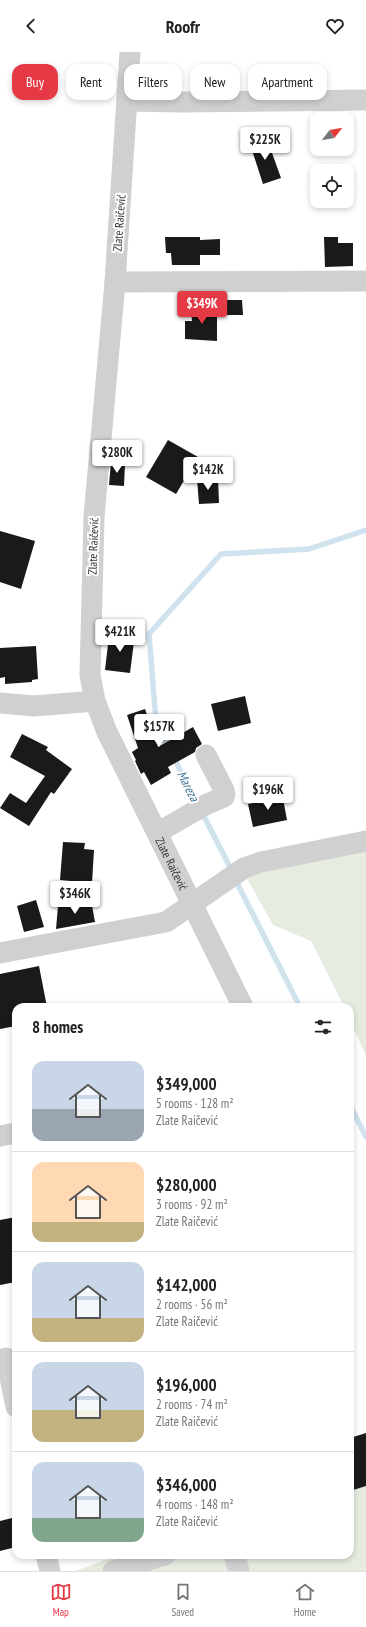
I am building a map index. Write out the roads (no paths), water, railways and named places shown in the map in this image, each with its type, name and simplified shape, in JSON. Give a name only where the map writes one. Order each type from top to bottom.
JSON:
[{"type":"street","name":"Zlate Raičević","points":[[130,52],[115,282],[94,516],[90,675],[95,700],[107,732],[241,1003]]},
{"type":"street","points":[[127,101],[182,102],[366,100]]},
{"type":"street","points":[[115,282],[366,281]]},
{"type":"street","points":[[0,703],[34,706],[95,700]]},
{"type":"street","points":[[157,833],[200,808],[224,797],[225,794],[206,755]]},
{"type":"street","points":[[0,953],[166,922],[244,868],[261,862],[366,841]]},
{"type":"street","points":[[0,1136],[12,1134]]},
{"type":"street","points":[[6,1358],[12,1387]]},
{"type":"street","points":[[47,1559],[50,1571]]},
{"type":"street","points":[[113,1571],[152,1559]]},
{"type":"street","points":[[235,1559],[239,1571]]},
{"type":"waterway","name":"Mareza","points":[[169,748],[156,722],[149,634],[221,554],[309,549],[366,530]]},
{"type":"waterway","name":"Mareza","points":[[173,756],[232,871]]},
{"type":"waterway","name":"Mareza","points":[[235,879],[298,1003]]},
{"type":"waterway","name":"Mareza","points":[[354,1113],[366,1137]]}]
